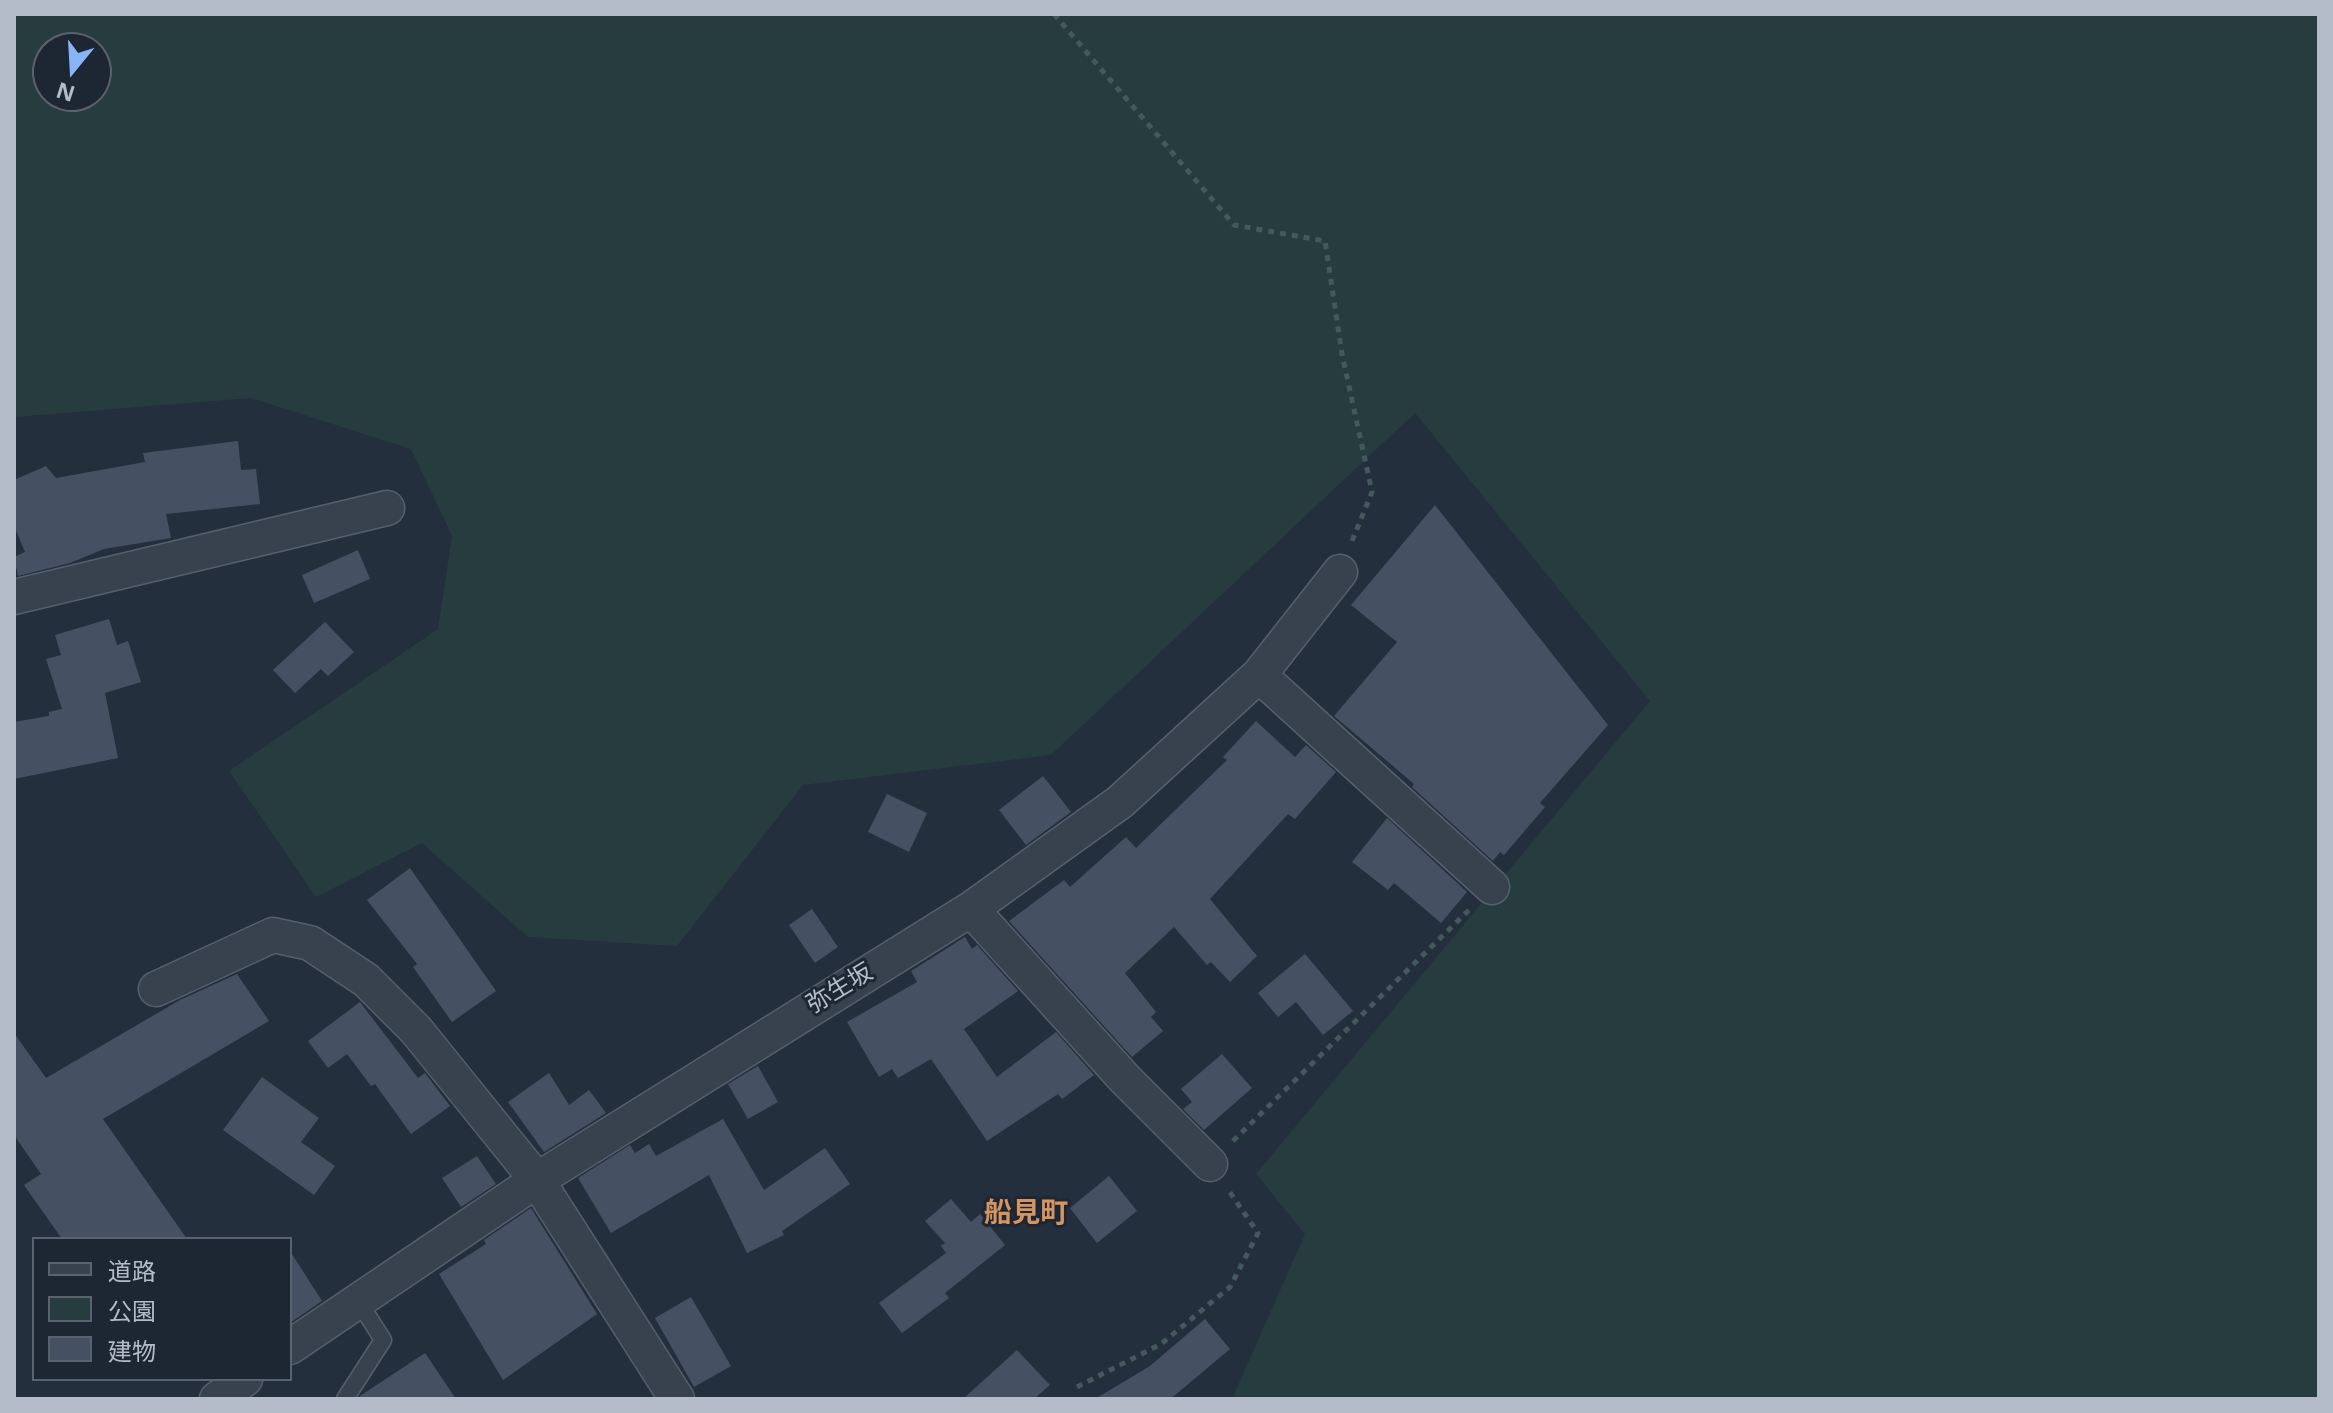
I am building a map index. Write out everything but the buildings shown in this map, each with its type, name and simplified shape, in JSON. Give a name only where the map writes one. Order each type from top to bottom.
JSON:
[{"type":"street","points":[[14,597],[387,508]]},
{"type":"street","name":"弥生坂","points":[[292,1346],[537,1180],[971,909],[1120,802],[1259,675],[1340,572]]},
{"type":"street","points":[[1259,675],[1492,887]]},
{"type":"street","points":[[971,909],[1125,1079],[1210,1164]]},
{"type":"street","points":[[156,989],[273,935],[310,943],[366,980],[416,1030],[537,1180],[677,1399]]},
{"type":"street","points":[[217,1399],[242,1381]]},
{"type":"lane","points":[[345,1399],[383,1340],[357,1299]]},
{"type":"path","points":[[1054,14],[1234,225],[1325,241],[1342,354],[1372,492],[1340,572]]},
{"type":"path","points":[[1077,1387],[1161,1344],[1230,1287],[1258,1233],[1210,1164],[1492,887]]},
{"type":"green space","points":[[14,14],[2319,14],[2319,1399],[1232,1399],[1305,1234],[1256,1174],[1650,701],[1415,413],[1051,755],[803,785],[677,946],[528,937],[422,843],[316,897],[229,771],[438,629],[452,536],[411,449],[251,398],[14,417]]},
{"type":"district","name":"船見町","points":[[1026,1214]]}]
